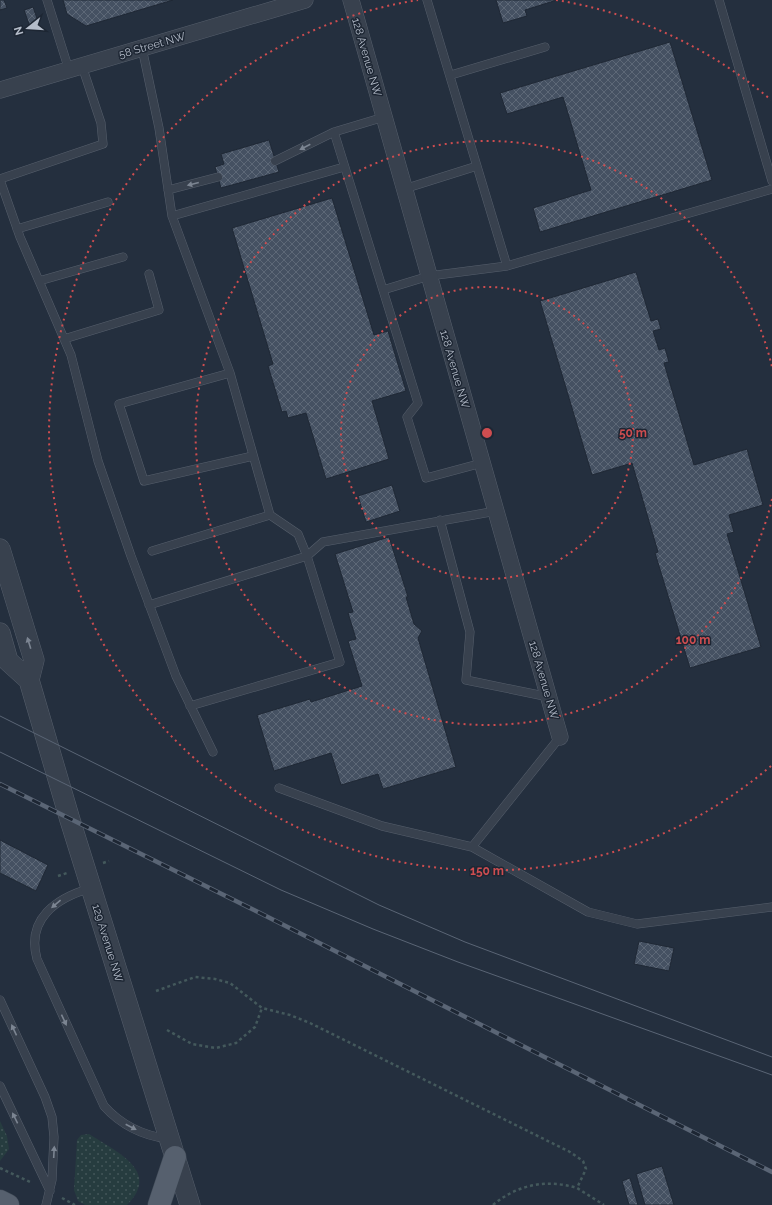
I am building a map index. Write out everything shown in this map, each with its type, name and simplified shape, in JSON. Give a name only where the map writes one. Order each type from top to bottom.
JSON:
[{"type":"main road","points":[[160,1205],[173,1148]]},
{"type":"main road","points":[[0,1202],[8,1205]]},
{"type":"street","name":"58 Street NW","points":[[0,90],[305,0]]},
{"type":"street","name":"128 Avenue NW","points":[[351,0],[560,738]]},
{"type":"street","points":[[0,549],[34,660],[29,680],[8,661],[0,633]]},
{"type":"street","name":"129 Avenue NW","points":[[29,680],[91,888],[190,1205]]},
{"type":"lane","points":[[47,0],[101,123],[103,144],[0,179],[17,229],[71,355],[98,461],[149,605],[176,676],[213,752]]},
{"type":"lane","points":[[427,0],[451,75],[507,266]]},
{"type":"lane","points":[[719,0],[772,181]]},
{"type":"lane","points":[[451,75],[545,47]]},
{"type":"lane","points":[[142,48],[159,128],[172,216],[230,373],[270,515],[298,534],[307,556],[340,662],[190,706]]},
{"type":"lane","points":[[275,161],[334,132],[384,117]]},
{"type":"lane","points":[[334,132],[418,403],[407,417],[426,478],[482,463]]},
{"type":"lane","points":[[404,189],[477,166]]},
{"type":"lane","points":[[172,216],[344,167]]},
{"type":"lane","points":[[168,190],[218,178]]},
{"type":"lane","points":[[383,290],[429,276],[507,266],[772,189]]},
{"type":"lane","points":[[17,229],[108,202]]},
{"type":"lane","points":[[39,281],[123,257]]},
{"type":"lane","points":[[64,339],[159,310],[149,274]]},
{"type":"lane","points":[[230,373],[119,404],[144,481],[253,456]]},
{"type":"lane","points":[[149,605],[307,556],[323,542],[496,511]]},
{"type":"lane","points":[[152,550],[270,515]]},
{"type":"lane","points":[[440,520],[470,632],[466,680],[549,697]]},
{"type":"lane","points":[[472,847],[560,738]]},
{"type":"lane","points":[[279,788],[382,826],[472,847],[588,912],[637,924],[772,907]]},
{"type":"lane","points":[[91,888],[64,898],[38,923],[33,942],[37,959],[104,1106],[120,1122],[152,1136],[173,1148]]},
{"type":"lane","points":[[0,1000],[45,1097],[52,1117],[54,1137],[50,1191],[46,1205]]},
{"type":"lane","points":[[0,1086],[50,1191]]},
{"type":"path","points":[[156,991],[195,977],[206,977],[230,983],[262,1008],[290,1015],[310,1023],[570,1152],[583,1161],[586,1169],[577,1188]]},
{"type":"path","points":[[167,1030],[192,1044],[216,1048],[236,1043],[255,1027],[262,1008]]},
{"type":"path","points":[[493,1205],[517,1190],[531,1185],[563,1184],[577,1188],[604,1205]]},
{"type":"green space","points":[[0,1121],[7,1136],[9,1149],[0,1161]]},
{"type":"green space","points":[[89,1134],[122,1155],[131,1163],[137,1172],[139,1182],[136,1193],[127,1205],[85,1205],[78,1201],[74,1190],[77,1140],[81,1135]]},
{"type":"building","points":[[0,0],[4,0],[7,8],[0,10]]},
{"type":"building","points":[[63,0],[173,0],[86,26],[67,14]]},
{"type":"building","points":[[496,0],[557,0],[525,10],[527,16],[503,23]]},
{"type":"building","points":[[33,7],[39,24],[30,27],[24,10]]},
{"type":"building","points":[[670,42],[712,180],[540,232],[533,208],[591,190],[563,97],[507,114],[500,93]]},
{"type":"building","points":[[269,140],[279,172],[221,188],[215,167],[224,164],[221,154]]},
{"type":"building","points":[[332,198],[374,335],[388,331],[406,391],[372,401],[389,459],[326,479],[306,413],[288,418],[286,411],[282,412],[268,366],[273,364],[232,228]]},
{"type":"building","points":[[636,272],[651,321],[658,319],[661,329],[653,331],[659,350],[665,348],[669,362],[664,363],[694,465],[747,449],[763,505],[729,515],[734,532],[727,534],[761,647],[690,668],[655,553],[658,552],[632,463],[592,475],[540,301]]},
{"type":"building","points":[[392,485],[400,511],[366,522],[358,496]]},
{"type":"building","points":[[389,537],[408,597],[406,597],[414,624],[422,631],[418,638],[456,767],[383,789],[378,774],[341,785],[331,753],[274,771],[257,715],[310,699],[311,702],[362,686],[348,641],[356,639],[348,613],[353,612],[335,554]]},
{"type":"building","points":[[0,840],[48,865],[36,891],[0,873]]},
{"type":"building","points":[[639,941],[674,948],[669,971],[634,964]]},
{"type":"building","points":[[662,1166],[674,1205],[645,1205],[636,1174]]},
{"type":"building","points":[[630,1178],[638,1205],[629,1205],[622,1181]]},
{"type":"tram line","points":[[0,716],[379,905],[465,942],[772,1057]]},
{"type":"tram line","points":[[0,752],[281,890],[373,929],[458,962],[772,1075]]},
{"type":"railway","points":[[0,784],[254,910],[772,1172]]}]
